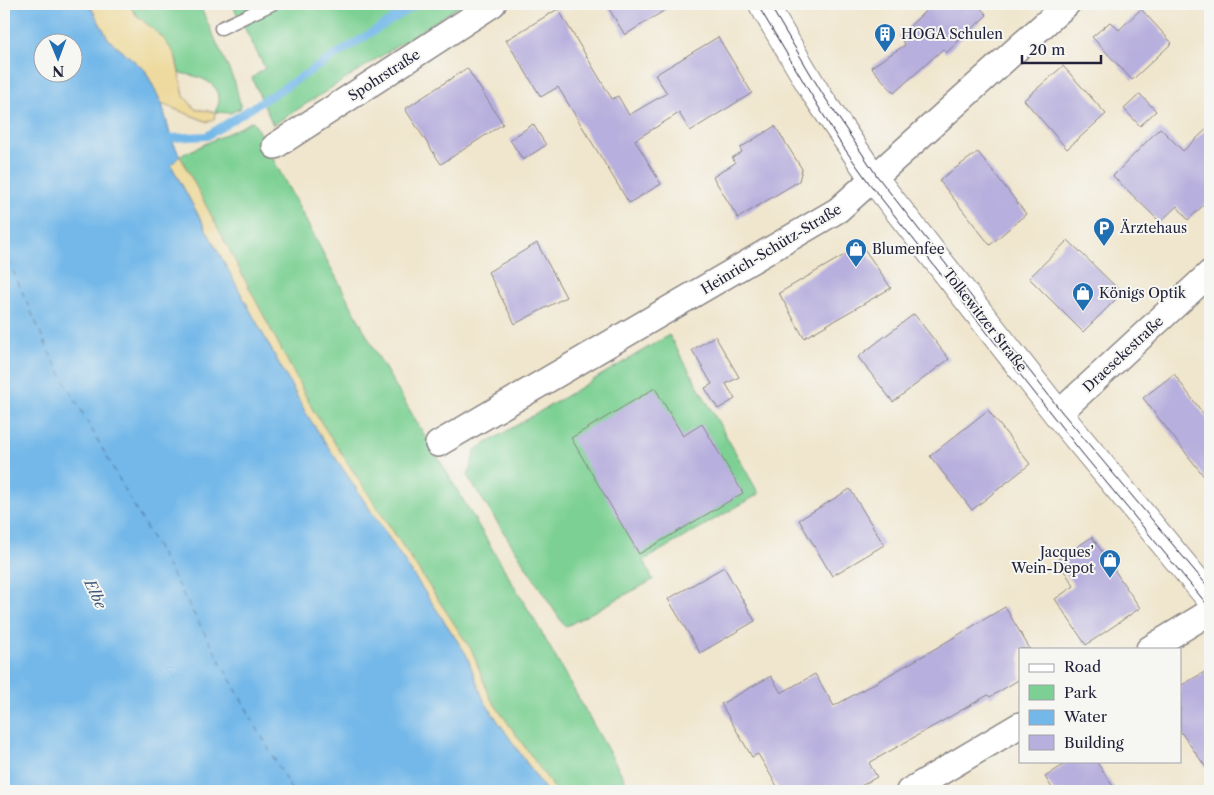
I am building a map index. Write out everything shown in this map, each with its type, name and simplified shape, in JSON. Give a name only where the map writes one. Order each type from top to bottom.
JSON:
[{"type":"main road","name":"Tolkewitzer Straße","points":[[763,4],[817,95],[874,179],[1058,414],[1210,598]]},
{"type":"street","name":"Spohrstraße","points":[[275,146],[493,4]]},
{"type":"street","name":"Heinrich-Schütz-Straße","points":[[438,444],[838,210],[1067,4]]},
{"type":"street","name":"Draesekestraße","points":[[1058,414],[1210,273]]},
{"type":"street","points":[[1150,648],[1210,612]]},
{"type":"street","points":[[909,791],[1019,726]]},
{"type":"lane","points":[[221,28],[272,4]]},
{"type":"green space","points":[[129,4],[199,4],[235,83],[241,108],[230,113],[215,112],[219,101],[216,88],[199,77],[179,73],[174,54],[164,40],[140,18]]},
{"type":"green space","points":[[232,4],[463,4],[273,125],[252,78],[265,68]]},
{"type":"green space","points":[[253,121],[380,360],[535,621],[631,791],[556,791],[490,698],[472,651],[314,412],[180,156]]},
{"type":"green space","points":[[669,335],[759,494],[644,560],[653,580],[565,627],[468,477],[475,450]]},
{"type":"sand","points":[[89,4],[129,4],[135,14],[163,38],[175,55],[184,96],[195,109],[215,112],[214,119],[208,122],[162,104],[145,70],[109,40]]},
{"type":"sand","points":[[180,156],[314,412],[472,651],[490,698],[556,791],[546,791],[484,701],[466,654],[307,415],[171,165]]},
{"type":"water","name":"Elbe","points":[[4,4],[89,4],[109,40],[145,70],[162,104],[171,138],[180,156],[171,165],[307,415],[466,654],[484,701],[546,791],[4,791]]},
{"type":"building","points":[[606,4],[675,4],[625,35]]},
{"type":"building","points":[[933,4],[977,4],[987,15],[946,53],[943,49],[894,93],[871,67],[905,45],[899,36]]},
{"type":"building","points":[[558,9],[612,99],[618,96],[629,115],[667,93],[655,75],[718,37],[752,93],[690,131],[679,113],[635,140],[661,184],[629,203],[558,87],[541,97],[506,40]]},
{"type":"building","points":[[1141,9],[1172,43],[1132,80],[1092,37],[1110,22],[1119,30]]},
{"type":"building","points":[[1063,66],[1106,114],[1067,149],[1024,100]]},
{"type":"building","points":[[467,68],[503,124],[441,164],[405,109]]},
{"type":"building","points":[[1140,94],[1156,111],[1140,126],[1124,109]]},
{"type":"building","points":[[533,124],[546,145],[523,160],[510,140]]},
{"type":"building","points":[[775,126],[802,169],[799,181],[738,218],[713,177],[735,163],[732,158],[742,152],[740,148]]},
{"type":"building","points":[[1210,126],[1210,199],[1188,220],[1177,206],[1160,222],[1113,176],[1160,128],[1183,151]]},
{"type":"building","points":[[978,152],[1026,214],[990,245],[939,180]]},
{"type":"building","points":[[1068,240],[1122,293],[1083,332],[1029,278]]},
{"type":"building","points":[[537,243],[566,297],[515,324],[488,272]]},
{"type":"building","points":[[853,250],[865,250],[891,288],[804,338],[779,293]]},
{"type":"building","points":[[914,314],[949,359],[893,402],[858,357]]},
{"type":"building","points":[[715,336],[739,377],[726,384],[735,399],[718,409],[705,388],[712,384],[692,350]]},
{"type":"building","points":[[1174,374],[1210,423],[1210,484],[1143,398]]},
{"type":"building","points":[[655,388],[683,436],[702,424],[743,493],[639,554],[571,438]]},
{"type":"building","points":[[988,410],[1030,464],[972,510],[930,456]]},
{"type":"building","points":[[850,489],[884,545],[832,576],[799,520]]},
{"type":"building","points":[[1092,537],[1140,608],[1086,645],[1055,599],[1074,586],[1057,560]]},
{"type":"building","points":[[724,567],[755,621],[700,653],[668,599]]},
{"type":"building","points":[[1005,607],[1029,648],[1019,648],[1019,680],[990,697],[988,695],[869,763],[877,777],[852,791],[780,791],[758,754],[752,757],[721,704],[771,676],[781,693],[815,674],[834,706]]},
{"type":"building","points":[[1210,669],[1210,773],[1182,734],[1182,685]]},
{"type":"building","points":[[1068,762],[1097,762],[1116,791],[1054,791],[1045,777]]},
{"type":"waterway","points":[[163,141],[171,138],[207,136],[417,4]]},
{"type":"ferry route","points":[[4,251],[51,356],[292,791]]},
{"type":"tram line","points":[[757,4],[839,141],[869,183],[1082,453],[1210,608]]},
{"type":"tram line","points":[[769,4],[822,93],[877,176],[1061,411],[1210,589]]},
{"type":"place","name":"HOGA Schulen","points":[[885,53]]},
{"type":"place","name":"Ärztehaus","points":[[1104,247]]},
{"type":"place","name":"Blumenfee","points":[[856,268]]},
{"type":"place","name":"Königs Optik","points":[[1083,312]]},
{"type":"place","name":"Jacques’ Wein-Depot","points":[[1110,579]]}]
